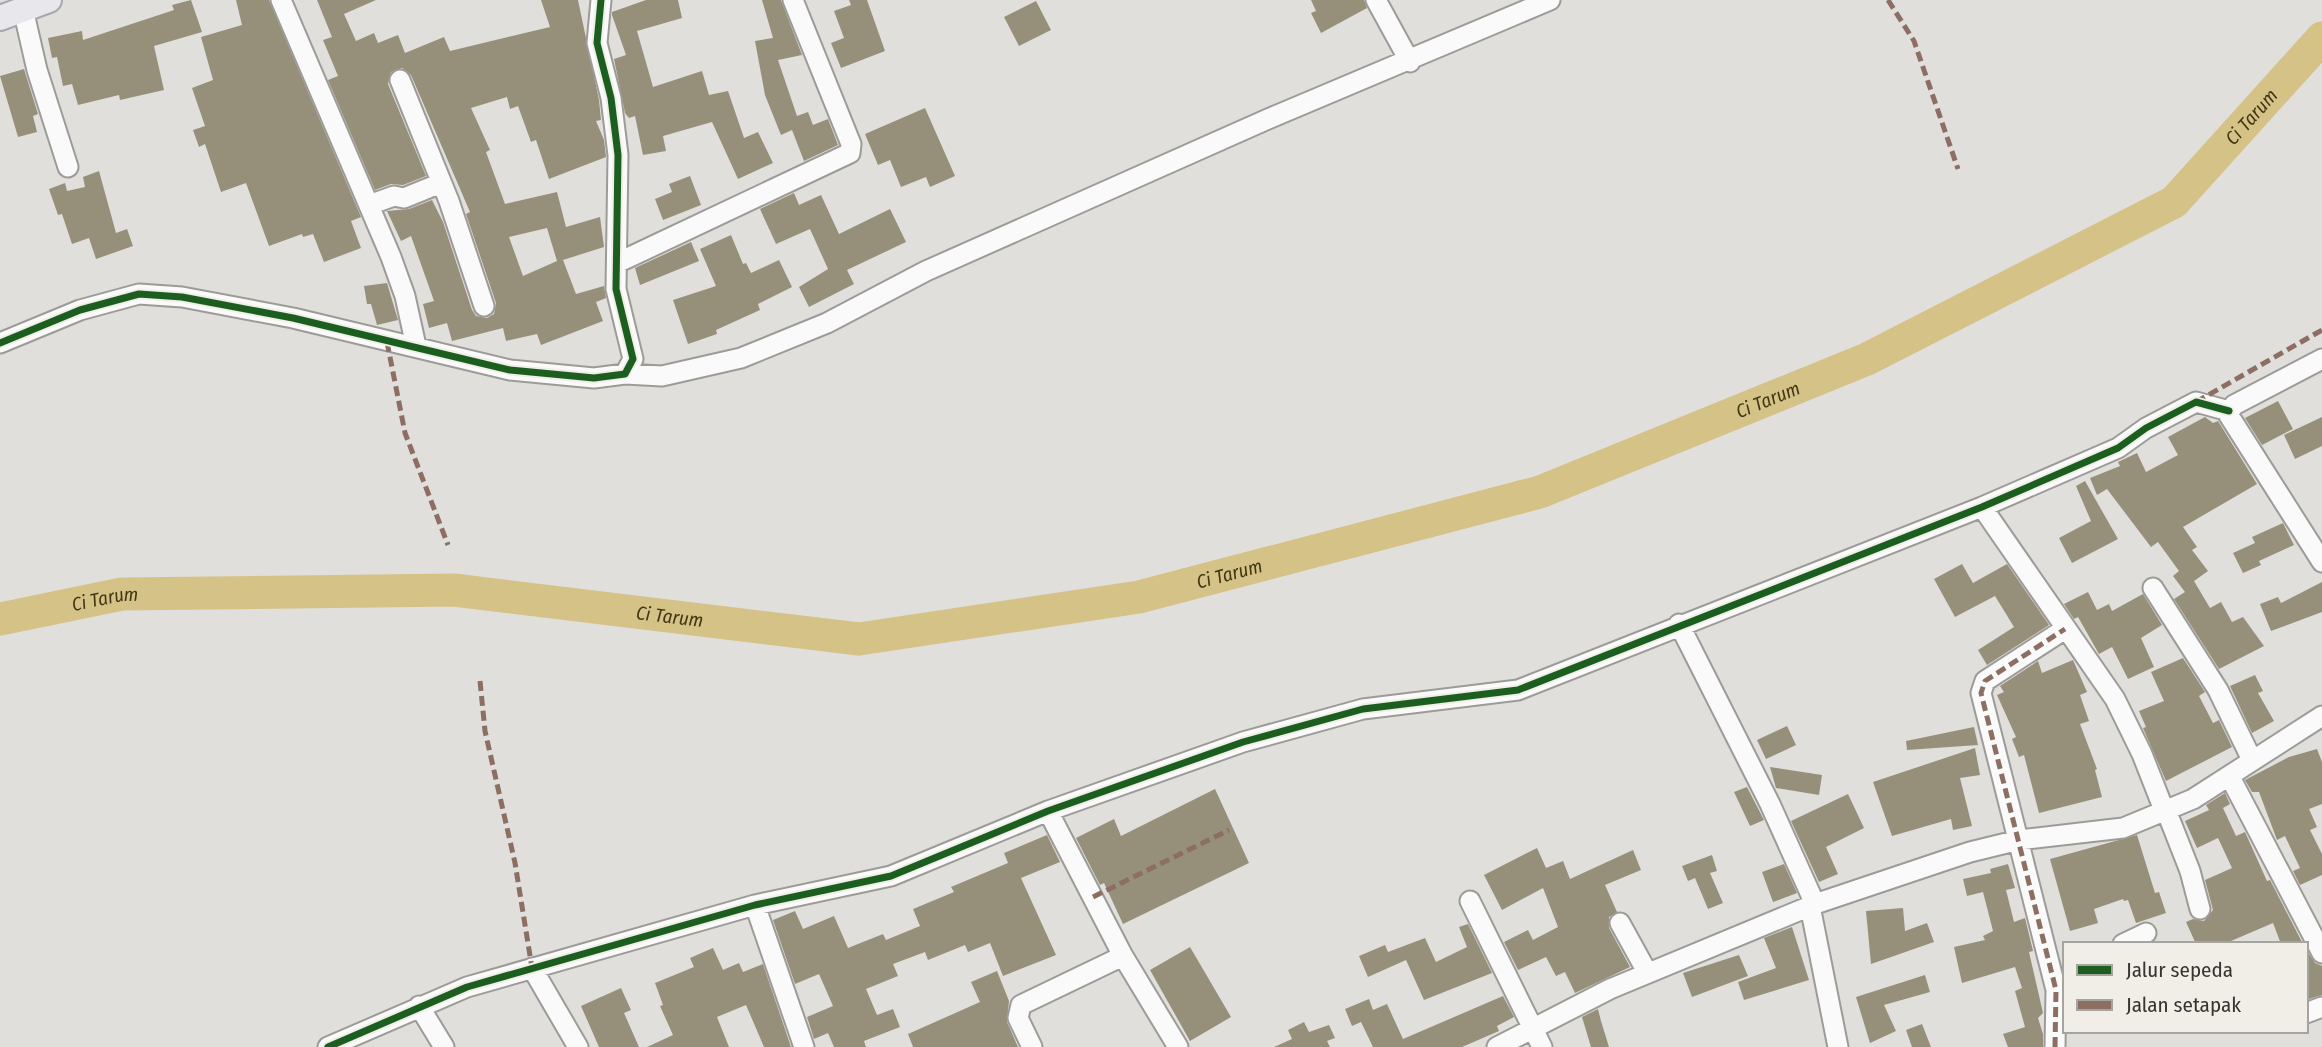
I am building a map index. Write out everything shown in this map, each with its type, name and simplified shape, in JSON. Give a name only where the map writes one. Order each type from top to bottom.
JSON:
[{"type":"main road","points":[[11,14],[49,0]]},
{"type":"street","points":[[281,0],[405,296],[416,346]]},
{"type":"street","points":[[601,0],[597,43],[611,98],[618,155],[616,289],[633,359],[625,374]]},
{"type":"street","points":[[617,263],[850,153],[851,144],[793,0]]},
{"type":"street","points":[[1376,0],[1410,62]]},
{"type":"street","points":[[0,343],[80,310],[139,294],[182,297],[293,318],[510,370],[594,378],[625,374],[662,376],[741,358],[827,323],[926,271],[1268,119],[1410,62],[1550,0]]},
{"type":"street","points":[[11,14],[37,69],[68,167]]},
{"type":"street","points":[[400,80],[441,183],[484,306]]},
{"type":"street","points":[[369,205],[394,196],[404,198],[441,183]]},
{"type":"street","points":[[2322,359],[2234,405],[2229,411],[2229,417],[2322,562]]},
{"type":"street","points":[[328,1047],[467,987],[755,905],[891,876],[1048,811],[1243,741],[1363,709],[1518,690],[1598,660],[1679,624],[1855,559],[1982,507],[2118,448],[2147,428],[2196,402],[2229,411]]},
{"type":"street","points":[[1982,507],[2115,699],[2190,871],[2200,909]]},
{"type":"street","points":[[2153,587],[2218,690],[2252,760]]},
{"type":"street","points":[[1679,624],[1770,804],[1812,905],[1838,1047]]},
{"type":"street","points":[[2056,1047],[2056,990],[2059,975],[2018,840],[1981,687],[2065,629]]},
{"type":"street","points":[[1497,1047],[1647,972],[1812,905],[1970,852],[2018,840],[2123,828],[2193,799],[2230,778],[2252,760],[2322,716]]},
{"type":"street","points":[[2230,778],[2322,953]]},
{"type":"street","points":[[1048,811],[1124,956],[1178,1047]]},
{"type":"street","points":[[1470,901],[1509,986],[1542,1047]]},
{"type":"street","points":[[755,905],[804,1047]]},
{"type":"street","points":[[1620,923],[1647,972]]},
{"type":"street","points":[[2127,942],[2146,933]]},
{"type":"street","points":[[1032,1047],[1018,1017],[1021,1005],[1124,956]]},
{"type":"street","points":[[533,968],[578,1047]]},
{"type":"street","points":[[419,1006],[443,1047]]},
{"type":"building","points":[[191,0],[202,32],[154,46],[164,90],[120,100],[119,95],[78,105],[72,84],[63,86],[57,57],[52,58],[48,38],[82,31],[83,40],[174,10],[172,5]]},
{"type":"building","points":[[236,0],[269,0],[361,217],[351,221],[361,248],[324,262],[313,234],[303,237],[302,234],[269,246],[246,183],[221,192],[205,144],[199,147],[193,130],[205,126],[192,88],[213,80],[201,37],[242,25]]},
{"type":"building","points":[[317,0],[376,0],[344,14],[356,41],[374,33],[378,43],[398,35],[405,53],[444,37],[450,51],[550,27],[541,0],[578,0],[599,100],[601,120],[596,121],[604,140],[606,157],[549,179],[536,140],[531,142],[518,106],[510,109],[507,97],[471,108],[490,150],[486,152],[505,204],[557,192],[566,227],[600,217],[604,247],[563,260],[576,294],[604,286],[606,298],[596,302],[603,321],[541,345],[537,334],[506,341],[503,328],[452,341],[447,323],[429,328],[423,304],[434,301],[411,236],[401,241],[387,211],[409,209],[432,200],[443,222],[472,310],[476,316],[487,318],[494,314],[496,303],[466,214],[470,212],[411,75],[402,68],[391,72],[388,84],[426,176],[403,185],[391,184],[375,190],[328,80],[338,76],[323,40],[332,37]],"holes":[[[547,228],[557,261],[523,276],[509,237]]]},
{"type":"building","points":[[646,0],[678,0],[682,18],[637,31],[653,87],[702,71],[709,95],[728,91],[744,138],[758,132],[773,163],[738,179],[712,122],[663,136],[666,151],[643,155],[635,116],[629,118],[625,113],[614,59],[626,55],[612,12]]},
{"type":"building","points":[[762,0],[781,0],[802,55],[778,60],[797,116],[808,112],[813,125],[828,119],[838,145],[804,161],[792,130],[781,135],[765,95],[755,41],[773,38]]},
{"type":"building","points":[[849,0],[867,0],[885,51],[841,68],[831,43],[844,38],[834,11],[851,5]]},
{"type":"building","points":[[1311,0],[1364,0],[1367,8],[1321,33],[1311,13],[1316,11]]},
{"type":"building","points":[[1036,1],[1051,30],[1019,46],[1004,17]]},
{"type":"building","points":[[24,69],[38,114],[33,116],[37,132],[18,137],[0,76]]},
{"type":"building","points":[[925,108],[955,176],[930,187],[926,177],[901,187],[890,160],[878,165],[865,134]]},
{"type":"building","points":[[99,171],[116,233],[127,229],[133,246],[96,259],[89,238],[72,244],[62,214],[58,215],[49,189],[65,183],[67,191],[85,187],[83,177]]},
{"type":"building","points":[[690,176],[701,205],[663,220],[655,199],[672,192],[669,184]]},
{"type":"building","points":[[794,193],[799,205],[821,195],[839,234],[890,209],[906,242],[847,270],[854,284],[809,307],[799,287],[828,269],[810,229],[776,244],[760,209]]},
{"type":"building","points":[[731,235],[743,264],[746,263],[751,273],[779,260],[792,287],[758,304],[760,310],[716,330],[717,334],[688,344],[673,300],[716,286],[700,249]]},
{"type":"building","points":[[691,242],[699,261],[640,285],[635,268]]},
{"type":"building","points":[[387,283],[398,320],[377,325],[371,304],[367,304],[364,286]]},
{"type":"building","points":[[2278,401],[2293,429],[2262,445],[2245,418]]},
{"type":"building","points":[[2205,417],[2213,423],[2218,421],[2257,484],[2183,527],[2197,547],[2192,550],[2208,571],[2194,581],[2210,608],[2221,602],[2232,622],[2243,617],[2264,646],[2219,669],[2174,599],[2185,592],[2173,576],[2179,571],[2158,542],[2151,547],[2107,489],[2097,495],[2090,478],[2120,466],[2118,462],[2137,453],[2146,472],[2178,455],[2168,437]]},
{"type":"building","points":[[2322,417],[2322,446],[2295,459],[2284,435]]},
{"type":"building","points":[[2085,481],[2118,539],[2072,563],[2059,538],[2091,521],[2076,486]]},
{"type":"building","points":[[2283,523],[2294,545],[2259,561],[2261,565],[2243,573],[2233,553],[2255,543],[2252,537]]},
{"type":"building","points":[[1962,564],[1973,583],[2007,564],[2049,625],[1987,665],[1978,650],[2014,627],[1995,596],[1955,617],[1934,579]]},
{"type":"building","points":[[2322,582],[2322,612],[2271,631],[2260,604],[2278,597],[2281,603]]},
{"type":"building","points":[[2088,592],[2097,610],[2109,604],[2112,611],[2143,594],[2162,625],[2141,638],[2154,667],[2128,679],[2112,647],[2099,654],[2078,617],[2074,619],[2064,604]]},
{"type":"building","points":[[2183,658],[2205,692],[2199,696],[2213,723],[2219,720],[2232,747],[2166,781],[2143,728],[2146,727],[2139,711],[2164,701],[2151,672]]},
{"type":"building","points":[[2073,660],[2087,692],[2080,695],[2089,721],[2080,724],[2097,769],[2095,770],[2102,797],[2039,813],[2024,755],[2019,757],[2012,739],[2016,737],[1997,695],[2004,692],[2000,686],[2038,661],[2042,673]]},
{"type":"building","points":[[2255,675],[2263,691],[2258,693],[2274,721],[2252,733],[2230,686]]},
{"type":"building","points":[[1787,726],[1796,745],[1766,759],[1757,740]]},
{"type":"building","points":[[1974,727],[1978,745],[1907,750],[1906,741]]},
{"type":"building","points":[[1975,748],[1980,775],[1960,778],[1972,826],[1953,830],[1951,819],[1892,836],[1873,782]]},
{"type":"building","points":[[2317,749],[2322,762],[2322,804],[2309,809],[2317,827],[2310,830],[2322,854],[2322,875],[2300,885],[2293,871],[2300,868],[2285,836],[2277,840],[2259,792],[2252,792],[2245,780],[2289,757]]},
{"type":"building","points":[[1770,767],[1822,775],[1819,795],[1776,788]]},
{"type":"building","points":[[1747,787],[1764,820],[1750,826],[1734,792]]},
{"type":"building","points":[[1215,789],[1249,863],[1123,924],[1104,883],[1100,885],[1076,838],[1114,819],[1121,836]]},
{"type":"building","points":[[2225,793],[2230,804],[2223,808],[2236,836],[2245,832],[2267,881],[2270,880],[2302,942],[2280,942],[2273,923],[2229,942],[2195,942],[2186,922],[2193,919],[2204,921],[2213,910],[2205,880],[2232,868],[2218,838],[2197,848],[2185,821],[2209,810],[2206,805]]},
{"type":"building","points":[[1848,794],[1864,828],[1826,847],[1838,874],[1819,882],[1791,821]]},
{"type":"building","points":[[1047,835],[1060,862],[1021,878],[1056,955],[1003,976],[990,943],[968,952],[965,945],[928,960],[925,952],[893,964],[898,976],[866,989],[877,1015],[893,1009],[900,1027],[864,1041],[866,1047],[834,1047],[828,1033],[814,1039],[807,1017],[833,1006],[819,974],[795,984],[773,920],[795,911],[803,929],[834,916],[848,948],[883,934],[886,940],[920,926],[913,909],[954,892],[951,887],[1008,863],[1004,853]]},
{"type":"building","points":[[2137,835],[2155,893],[2159,892],[2166,913],[2136,923],[2128,900],[2123,899],[2094,909],[2098,923],[2070,931],[2050,859]]},
{"type":"building","points":[[1537,848],[1546,868],[1563,861],[1570,879],[1633,850],[1641,870],[1605,885],[1617,912],[1609,917],[1609,928],[1630,967],[1575,993],[1565,972],[1556,976],[1546,957],[1518,970],[1504,942],[1528,930],[1533,940],[1558,927],[1543,888],[1502,910],[1484,875]]},
{"type":"building","points":[[1712,855],[1717,871],[1710,873],[1723,903],[1708,909],[1695,878],[1688,881],[1682,866]]},
{"type":"building","points":[[1784,864],[1797,893],[1773,902],[1762,872]]},
{"type":"building","points":[[2008,864],[2015,888],[2006,890],[2014,922],[2025,918],[2033,951],[2029,952],[2043,1013],[2038,1018],[2043,1034],[2043,1047],[2008,1047],[2003,1034],[2025,1027],[2015,991],[2022,988],[2015,967],[1962,983],[1954,947],[1985,940],[1983,936],[1993,931],[1983,892],[1967,896],[1963,879],[1991,873],[1990,869]]},
{"type":"building","points":[[1903,908],[1905,931],[1927,923],[1934,942],[1871,964],[1866,911]]},
{"type":"building","points":[[1468,924],[1492,973],[1424,1000],[1406,960],[1368,977],[1359,956],[1385,945],[1388,952],[1425,938],[1436,962],[1467,947],[1459,927]]},
{"type":"building","points":[[1792,927],[1809,980],[1744,1000],[1738,982],[1776,968],[1764,938]]},
{"type":"building","points":[[1190,947],[1231,1017],[1190,1041],[1150,970]]},
{"type":"building","points":[[713,948],[723,970],[739,963],[743,972],[763,964],[791,1047],[764,1047],[746,1005],[717,1017],[729,1047],[647,1047],[673,1035],[660,1006],[663,1005],[655,983],[694,967],[690,958]]},
{"type":"building","points":[[2308,952],[2315,963],[2322,966],[2322,995],[2308,999]]},
{"type":"building","points":[[1739,955],[1748,976],[1692,997],[1683,973]]},
{"type":"building","points":[[997,971],[1009,1001],[1007,1022],[1018,1047],[913,1047],[908,1034],[980,1002],[971,982]]},
{"type":"building","points":[[1925,975],[1930,992],[1884,1005],[1896,1031],[1870,1043],[1856,997]]},
{"type":"building","points":[[621,988],[631,1010],[624,1013],[639,1047],[599,1047],[581,1006]]},
{"type":"building","points":[[1503,996],[1514,1017],[1497,1026],[1499,1031],[1462,1047],[1373,1047],[1361,1022],[1352,1026],[1345,1009],[1369,999],[1373,1010],[1387,1004],[1403,1039]]},
{"type":"building","points":[[1598,1009],[1609,1047],[1591,1047],[1582,1017]]},
{"type":"building","points":[[1304,1022],[1309,1032],[1329,1025],[1335,1038],[1327,1041],[1330,1047],[1274,1047],[1292,1039],[1288,1030]]},
{"type":"building","points":[[1922,1024],[1931,1047],[1912,1047],[1906,1030]]},
{"type":"waterway","name":"Ci Tarum","points":[[0,619],[122,594],[454,590],[859,639],[1139,597],[1540,492],[1867,359],[2174,202],[2322,38]]},
{"type":"marked path","points":[[1888,0],[1914,41],[1958,169]]},
{"type":"marked path","points":[[2196,402],[2322,330]]},
{"type":"marked path","points":[[387,342],[405,433],[448,545]]},
{"type":"marked path","points":[[2055,1047],[2056,990],[1981,693],[1985,681],[2065,629]]},
{"type":"marked path","points":[[480,681],[485,731],[515,863],[532,968]]},
{"type":"marked path","points":[[1093,897],[1229,830]]},
{"type":"cycle path","points":[[0,343],[80,310],[139,294],[182,297],[293,318],[510,370],[594,378],[625,374],[633,359],[616,289],[618,155],[611,98],[597,43],[601,0]]},
{"type":"cycle path","points":[[328,1047],[467,987],[755,905],[891,876],[1048,811],[1243,742],[1363,709],[1518,690],[1982,507],[2118,448],[2146,428],[2196,402],[2229,411]]}]
